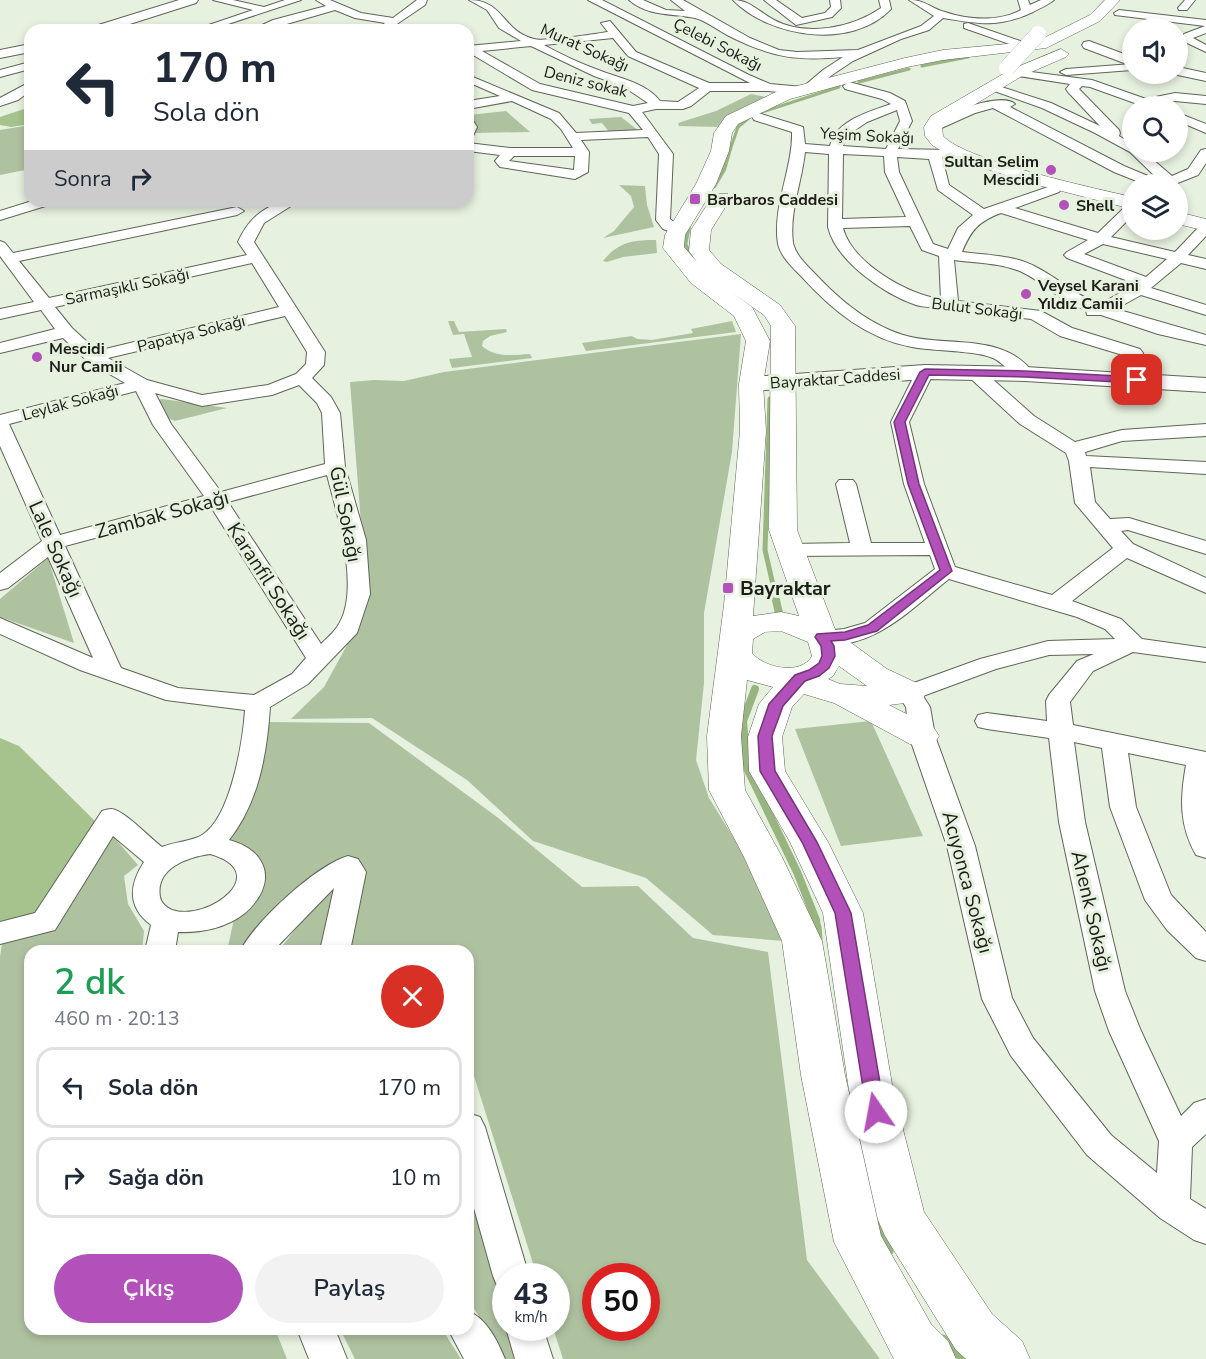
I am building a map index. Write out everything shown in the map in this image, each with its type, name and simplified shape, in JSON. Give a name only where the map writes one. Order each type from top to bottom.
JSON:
[{"type":"main road","points":[[1057,188],[952,150],[939,143],[933,135],[933,127],[937,120],[993,96],[1038,34],[1128,0]]},
{"type":"main road","points":[[1115,4],[1083,45],[1011,70],[918,123],[917,133],[920,139],[940,154],[1057,188],[1122,204]]},
{"type":"main road","points":[[909,693],[874,676],[822,637],[800,624],[771,621],[747,629],[739,636],[735,644],[736,654],[742,663],[753,671],[768,677],[800,678],[814,673],[824,665],[829,656],[828,646],[822,637],[783,530],[783,326],[772,310],[713,269],[699,251],[701,230],[734,177],[740,136],[745,127],[758,117],[821,87],[911,66],[943,55],[1041,45],[1063,36],[1115,4]]},
{"type":"main road","points":[[930,1359],[913,1342],[858,1242],[823,1075],[802,941],[763,857],[727,790],[724,735],[735,644],[753,431],[751,384],[758,342],[744,312],[699,278],[673,248],[677,230],[706,184],[720,151],[723,133],[732,120],[769,101],[911,66],[964,58],[1042,53],[1083,45]]},
{"type":"main road","points":[[1188,217],[1206,220]]},
{"type":"main road","points":[[1188,220],[1206,227]]},
{"type":"main road","points":[[800,678],[820,689],[843,696],[922,736]]},
{"type":"main road","points":[[800,678],[776,704],[772,715],[765,736],[767,771],[809,842],[843,913],[871,1090],[902,1220],[975,1332],[1004,1359]]},
{"type":"main road","points":[[843,696],[909,693]]},
{"type":"street","points":[[116,24],[192,0]]},
{"type":"street","points":[[218,0],[262,9]]},
{"type":"street","points":[[217,24],[296,0]]},
{"type":"street","points":[[321,0],[359,16],[395,21]]},
{"type":"street","points":[[390,24],[422,0]]},
{"type":"street","name":"Murat Sokağı","points":[[480,0],[491,8],[503,26],[552,54],[628,84],[650,97],[656,105]]},
{"type":"street","name":"Çelebi Sokağı","points":[[592,0],[768,87],[821,87],[886,96],[901,104]]},
{"type":"street","points":[[634,0],[664,13],[694,15]]},
{"type":"street","points":[[676,0],[694,15],[786,55],[858,54]]},
{"type":"street","points":[[738,0],[773,23],[810,32],[834,32],[875,17],[886,9],[885,0]]},
{"type":"street","points":[[769,0],[800,21]]},
{"type":"street","points":[[725,29],[800,21],[828,15],[836,8],[835,0]]},
{"type":"street","points":[[914,0],[941,15],[995,37],[1028,47]]},
{"type":"street","points":[[941,15],[995,22],[1009,21],[1025,5],[1049,0]]},
{"type":"street","points":[[1115,4],[1165,18]]},
{"type":"street","points":[[272,24],[334,7]]},
{"type":"street","points":[[611,8],[599,20],[632,54],[706,87],[768,87]]},
{"type":"street","points":[[821,87],[826,73],[858,54],[900,36],[928,28],[941,15]]},
{"type":"street","points":[[1188,21],[1206,23]]},
{"type":"street","points":[[488,31],[530,26]]},
{"type":"street","points":[[1206,29],[1188,36],[1188,40],[1206,49]]},
{"type":"street","points":[[786,55],[806,39],[810,32]]},
{"type":"street","points":[[474,49],[616,35]]},
{"type":"street","points":[[1083,45],[1122,59]]},
{"type":"street","points":[[532,57],[624,46]]},
{"type":"street","points":[[0,53],[23,50]]},
{"type":"street","points":[[564,93],[598,74],[627,69],[694,51]]},
{"type":"street","name":"Deniz sokak","points":[[474,52],[536,87],[633,110]]},
{"type":"street","points":[[491,63],[512,60]]},
{"type":"street","points":[[0,74],[24,67]]},
{"type":"street","points":[[1044,77],[1099,68],[1122,67]]},
{"type":"street","points":[[1011,70],[1092,84],[1125,96]]},
{"type":"street","points":[[1188,72],[1203,74]]},
{"type":"street","points":[[474,81],[555,116],[573,137],[582,152],[581,172],[575,175],[505,164],[501,161],[510,152]]},
{"type":"street","points":[[1092,84],[1122,81]]},
{"type":"street","points":[[1079,82],[1072,89],[1122,139]]},
{"type":"street","points":[[474,104],[536,87]]},
{"type":"street","points":[[633,110],[656,105],[670,107],[687,103],[706,87]]},
{"type":"street","points":[[0,102],[24,90]]},
{"type":"street","points":[[993,96],[1044,106],[1122,144]]},
{"type":"street","points":[[993,96],[1131,174]]},
{"type":"street","points":[[1188,99],[1206,100]]},
{"type":"street","points":[[836,150],[839,135],[847,128],[901,104],[906,121],[890,153],[892,172],[927,247],[950,254],[1015,264],[1030,270],[1080,303],[1164,330],[1206,340]]},
{"type":"street","points":[[633,110],[646,124],[666,154],[663,220],[668,226],[677,230]]},
{"type":"street","points":[[758,117],[798,130],[795,176],[787,210],[787,247],[819,288],[857,317],[897,338],[994,353],[1015,361],[1025,374]]},
{"type":"street","points":[[1188,121],[1206,129]]},
{"type":"street","points":[[573,137],[651,133]]},
{"type":"street","points":[[474,148],[510,152],[582,152]]},
{"type":"street","name":"Yeşim Sokağı","points":[[797,148],[940,154]]},
{"type":"street","name":"Bulut Sokağı","points":[[836,150],[835,224],[837,235],[850,256],[894,289],[921,301],[1035,315],[1066,332],[1134,353],[1137,380]]},
{"type":"street","points":[[1188,174],[1193,172],[1206,153]]},
{"type":"street","points":[[940,154],[943,188],[982,215]]},
{"type":"street","points":[[914,341],[943,305],[950,254],[963,231],[982,215],[1004,209],[1057,188]]},
{"type":"street","points":[[0,216],[28,207]]},
{"type":"street","points":[[226,207],[5,252],[66,332],[93,357],[141,384],[202,401],[272,390],[302,378],[315,365],[315,352],[246,242],[253,224],[260,217],[280,207]]},
{"type":"street","points":[[234,207],[260,217]]},
{"type":"street","points":[[1004,209],[1101,239],[1206,264]]},
{"type":"street","points":[[1122,217],[1101,239],[1072,255],[1206,310]]},
{"type":"street","points":[[835,224],[913,221]]},
{"type":"street","points":[[1035,315],[1071,317],[1103,310],[1143,285],[1177,258],[1206,227]]},
{"type":"street","name":"Sarmaşıklı Sokağı","points":[[0,314],[254,258]]},
{"type":"street","name":"Papatya Sokağı","points":[[93,357],[289,309]]},
{"type":"street","points":[[0,348],[66,332]]},
{"type":"street","points":[[925,372],[900,422],[914,484],[946,571]]},
{"type":"street","name":"Bayraktar Caddesi","points":[[751,384],[925,372],[1025,374],[1206,385]]},
{"type":"street","points":[[975,373],[1027,420],[1077,455],[1206,468]]},
{"type":"street","name":"Gül Sokağı","points":[[258,703],[300,679],[349,628],[359,594],[355,540],[335,467],[331,413],[325,401],[302,378]]},
{"type":"street","name":"Leylak Sokağı","points":[[0,423],[141,384]]},
{"type":"street","name":"Karanfil Sokağı","points":[[141,384],[162,425],[216,499],[318,658]]},
{"type":"street","name":"Lale Sokağı","points":[[0,423],[111,673]]},
{"type":"street","points":[[1206,430],[1105,439],[1087,443],[1077,455],[1085,503],[1125,549],[1206,586]]},
{"type":"street","name":"Zambak Sokağı","points":[[0,583],[53,543],[335,467]]},
{"type":"street","points":[[846,484],[862,550]]},
{"type":"street","points":[[1103,526],[1129,524],[1206,548]]},
{"type":"street","points":[[789,550],[939,549]]},
{"type":"street","points":[[1054,604],[1125,549]]},
{"type":"street","points":[[946,571],[1085,612],[1113,624],[1135,645]]},
{"type":"street","points":[[822,637],[845,636],[873,628],[946,571]]},
{"type":"street","points":[[0,626],[111,673],[175,695],[258,703],[257,730],[241,794],[223,832],[210,844]]},
{"type":"street","points":[[909,693],[988,664],[1048,648],[1135,645],[1206,655]]},
{"type":"street","name":"Ahenk Sokağı","points":[[1135,645],[1085,666],[1058,701],[1072,822],[1110,991],[1125,1031],[1176,1141],[1172,1207]]},
{"type":"street","name":"Acıyonca Sokağı","points":[[909,693],[918,707],[922,736],[961,846],[997,999],[1022,1047],[1099,1145],[1172,1207],[1206,1228]]},
{"type":"street","points":[[987,721],[1061,731],[1203,760],[1193,807],[1202,842],[1206,848]]},
{"type":"street","points":[[1114,741],[1123,807],[1159,900],[1177,922],[1206,950]]},
{"type":"street","points":[[0,933],[45,922],[111,818],[139,845],[162,861]]},
{"type":"street","points":[[210,844],[232,849],[248,861],[252,872],[251,884],[245,897],[233,908],[200,922],[182,923],[163,942],[154,914],[147,905],[144,894],[145,883],[162,861],[176,852],[210,844]]},
{"type":"street","points":[[260,945],[280,922],[327,879],[340,868],[348,866],[352,872],[336,945]]},
{"type":"street","points":[[1176,1141],[1206,1113]]},
{"type":"street","points":[[474,1148],[507,1263]]},
{"type":"street","points":[[318,1335],[328,1359]]},
{"type":"street","points":[[471,1335],[486,1359]]},
{"type":"street","points":[[529,1341],[534,1359]]},
{"type":"green space","points":[[751,94],[771,98],[718,127],[679,126],[678,123],[716,111]]},
{"type":"green space","points":[[24,109],[24,125],[11,127],[0,125],[0,117]]},
{"type":"green space","points":[[506,111],[530,132],[475,133],[474,114]]},
{"type":"green space","points":[[621,117],[639,131],[610,133],[602,123],[592,124],[589,119]]},
{"type":"green space","points":[[24,126],[24,170],[0,175],[0,130]]},
{"type":"green space","points":[[619,185],[645,186],[647,205],[654,227],[603,238],[614,231],[634,207],[631,196]]},
{"type":"green space","points":[[656,240],[657,253],[603,261],[614,250],[626,243]]},
{"type":"green space","points":[[448,321],[454,321],[459,332],[506,329],[507,332],[490,336],[483,341],[482,346],[499,354],[530,354],[532,358],[452,368],[449,359],[472,357],[464,334],[453,335]]},
{"type":"green space","points":[[732,321],[736,332],[586,351],[582,343],[632,336],[637,339],[652,340],[693,333],[691,329]]},
{"type":"green space","points":[[741,334],[732,452],[704,613],[704,683],[696,760],[709,798],[759,879],[784,941],[713,935],[646,878],[533,841],[467,780],[372,718],[291,719],[324,687],[347,645],[366,588],[350,382],[404,381],[444,372]]},
{"type":"green space","points":[[157,400],[227,408],[175,421],[170,419],[157,403]]},
{"type":"green space","points":[[48,558],[74,643],[0,617],[0,599]]},
{"type":"green space","points":[[871,721],[923,836],[841,846],[795,729]]},
{"type":"green space","points":[[265,722],[369,723],[497,817],[582,887],[638,886],[693,938],[768,952],[807,1260],[880,1359],[563,1359],[557,1341],[570,1341],[570,1263],[533,1263],[474,1076],[474,945],[349,945],[363,866],[348,860],[332,862],[243,945],[228,945],[234,919],[260,886],[227,840]]},
{"type":"green space","points":[[0,738],[19,746],[100,826],[40,915],[0,926]]},
{"type":"green space","points":[[112,835],[138,865],[124,876],[128,904],[144,931],[143,945],[24,945],[24,1335],[277,1335],[287,1359],[0,1359],[0,957],[3,936]]},
{"type":"green space","points":[[337,878],[327,945],[283,945]]},
{"type":"green space","points":[[474,1203],[492,1267],[492,1339],[474,1308]]},
{"type":"green space","points":[[343,1335],[446,1335],[461,1359],[355,1359]]},
{"type":"green space","points":[[493,1341],[513,1341],[518,1359],[504,1359]]},
{"type":"waterway","points":[[922,66],[968,57]]},
{"type":"waterway","points":[[859,82],[909,69]]},
{"type":"waterway","points":[[762,112],[839,87]]},
{"type":"waterway","points":[[730,150],[738,127],[749,118]]},
{"type":"waterway","points":[[714,186],[724,169],[730,148]]},
{"type":"waterway","points":[[689,225],[685,244],[693,260]]},
{"type":"waterway","points":[[770,399],[765,550],[776,598]]},
{"type":"waterway","points":[[775,596],[779,613]]},
{"type":"waterway","points":[[755,689],[743,721],[747,768],[797,872],[816,920],[817,929]]},
{"type":"waterway","points":[[817,927],[818,939]]},
{"type":"waterway","points":[[876,1223],[889,1251]]},
{"type":"waterway","points":[[943,1339],[964,1359]]},
{"type":"place","name":"Sultan Selim Mescidi","points":[[1051,170]]},
{"type":"place","name":"Barbaros Caddesi","points":[[695,199]]},
{"type":"place","name":"Shell","points":[[1064,205]]},
{"type":"place","name":"Veysel Karani Yıldız Camii","points":[[1026,294]]},
{"type":"place","name":"Mescidi Nur Camii","points":[[37,357]]},
{"type":"place","name":"Bayraktar","points":[[728,588]]},
{"type":"route","points":[[876,1112],[843,913],[809,842],[767,771],[765,736],[776,704],[800,678],[814,673],[824,665],[829,656],[828,646],[822,637],[845,636],[873,628],[946,571],[914,484],[900,422],[925,372],[1137,380]]}]
